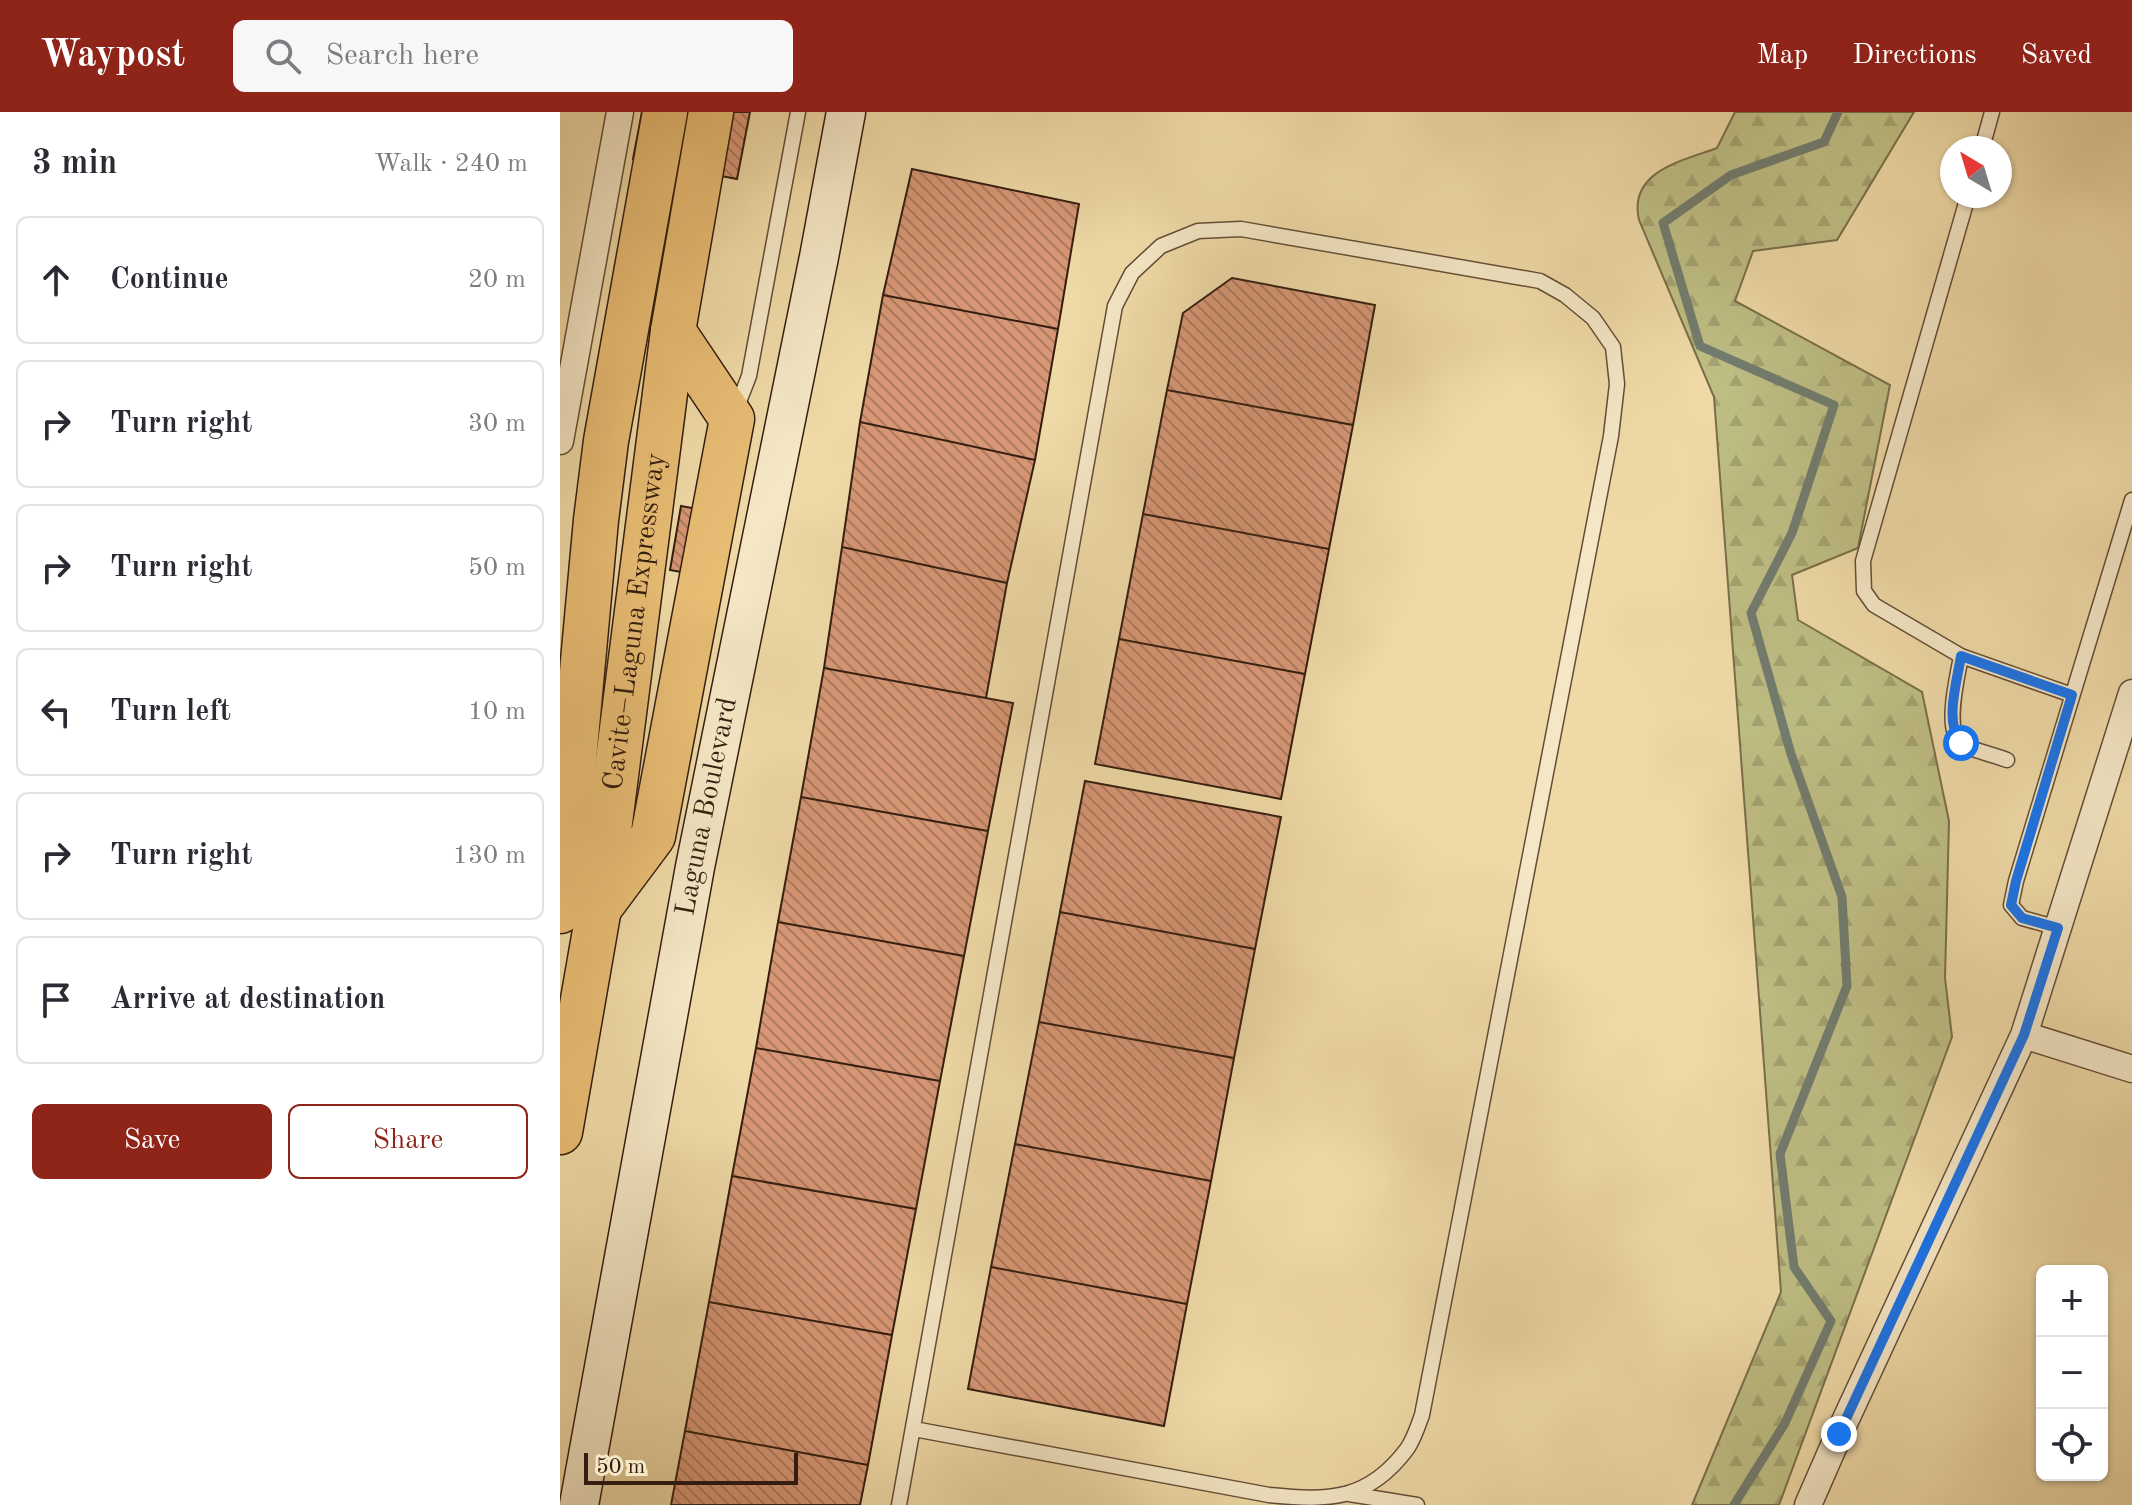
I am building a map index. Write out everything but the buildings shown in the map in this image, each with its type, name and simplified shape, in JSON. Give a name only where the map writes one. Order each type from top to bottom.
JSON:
[{"type":"highway","name":"Cavite–Laguna Expressway","points":[[560,1132],[579,910],[596,520],[606,441],[665,112]]},
{"type":"highway","name":"Cavite–Laguna Expressway","points":[[579,910],[711,112]]},
{"type":"highway","points":[[579,910],[653,836],[732,419],[673,331]]},
{"type":"main road","name":"Laguna Boulevard","points":[[579,1505],[695,867],[846,112]]},
{"type":"street","points":[[560,441],[620,112]]},
{"type":"street","points":[[1808,1505],[2024,1035],[2132,693]]},
{"type":"street","points":[[2024,1035],[2132,1069]]},
{"type":"lane","points":[[732,419],[749,376],[798,112]]},
{"type":"lane","points":[[1985,136],[1992,112]]},
{"type":"lane","points":[[1965,208],[1863,561],[1864,591],[1874,605],[1961,656],[2072,695]]},
{"type":"lane","points":[[899,1505],[1115,306],[1132,273],[1161,246],[1198,231],[1241,229],[1540,281],[1565,295],[1593,318],[1613,347],[1617,384],[1611,436],[1422,1415],[1409,1447],[1380,1478],[1349,1494]]},
{"type":"lane","points":[[2058,928],[2022,918],[2011,905],[2132,500]]},
{"type":"lane","points":[[1961,656],[1952,718],[1954,735],[1961,743],[2007,760]]},
{"type":"lane","points":[[914,1429],[1269,1495],[1312,1499],[1349,1494],[1417,1505]]},
{"type":"green space","points":[[1735,112],[1914,112],[1837,240],[1753,251],[1735,301],[1890,385],[1858,548],[1792,575],[1798,620],[1922,692],[1949,821],[1945,978],[1952,1037],[1779,1505],[1692,1505],[1781,1292],[1714,397],[1639,220],[1638,203],[1642,190],[1661,170],[1717,148]]},
{"type":"waterway","points":[[1734,1505],[1785,1423],[1831,1321],[1794,1267],[1780,1154],[1847,986],[1842,897],[1791,754],[1751,613],[1792,533],[1834,405],[1700,346],[1663,223],[1731,175],[1824,142],[1838,112]]},
{"type":"route","points":[[1839,1434],[2024,1035],[2058,928],[2022,918],[2011,905],[2072,695],[1961,656],[1952,718],[1954,735],[1961,743]]}]
